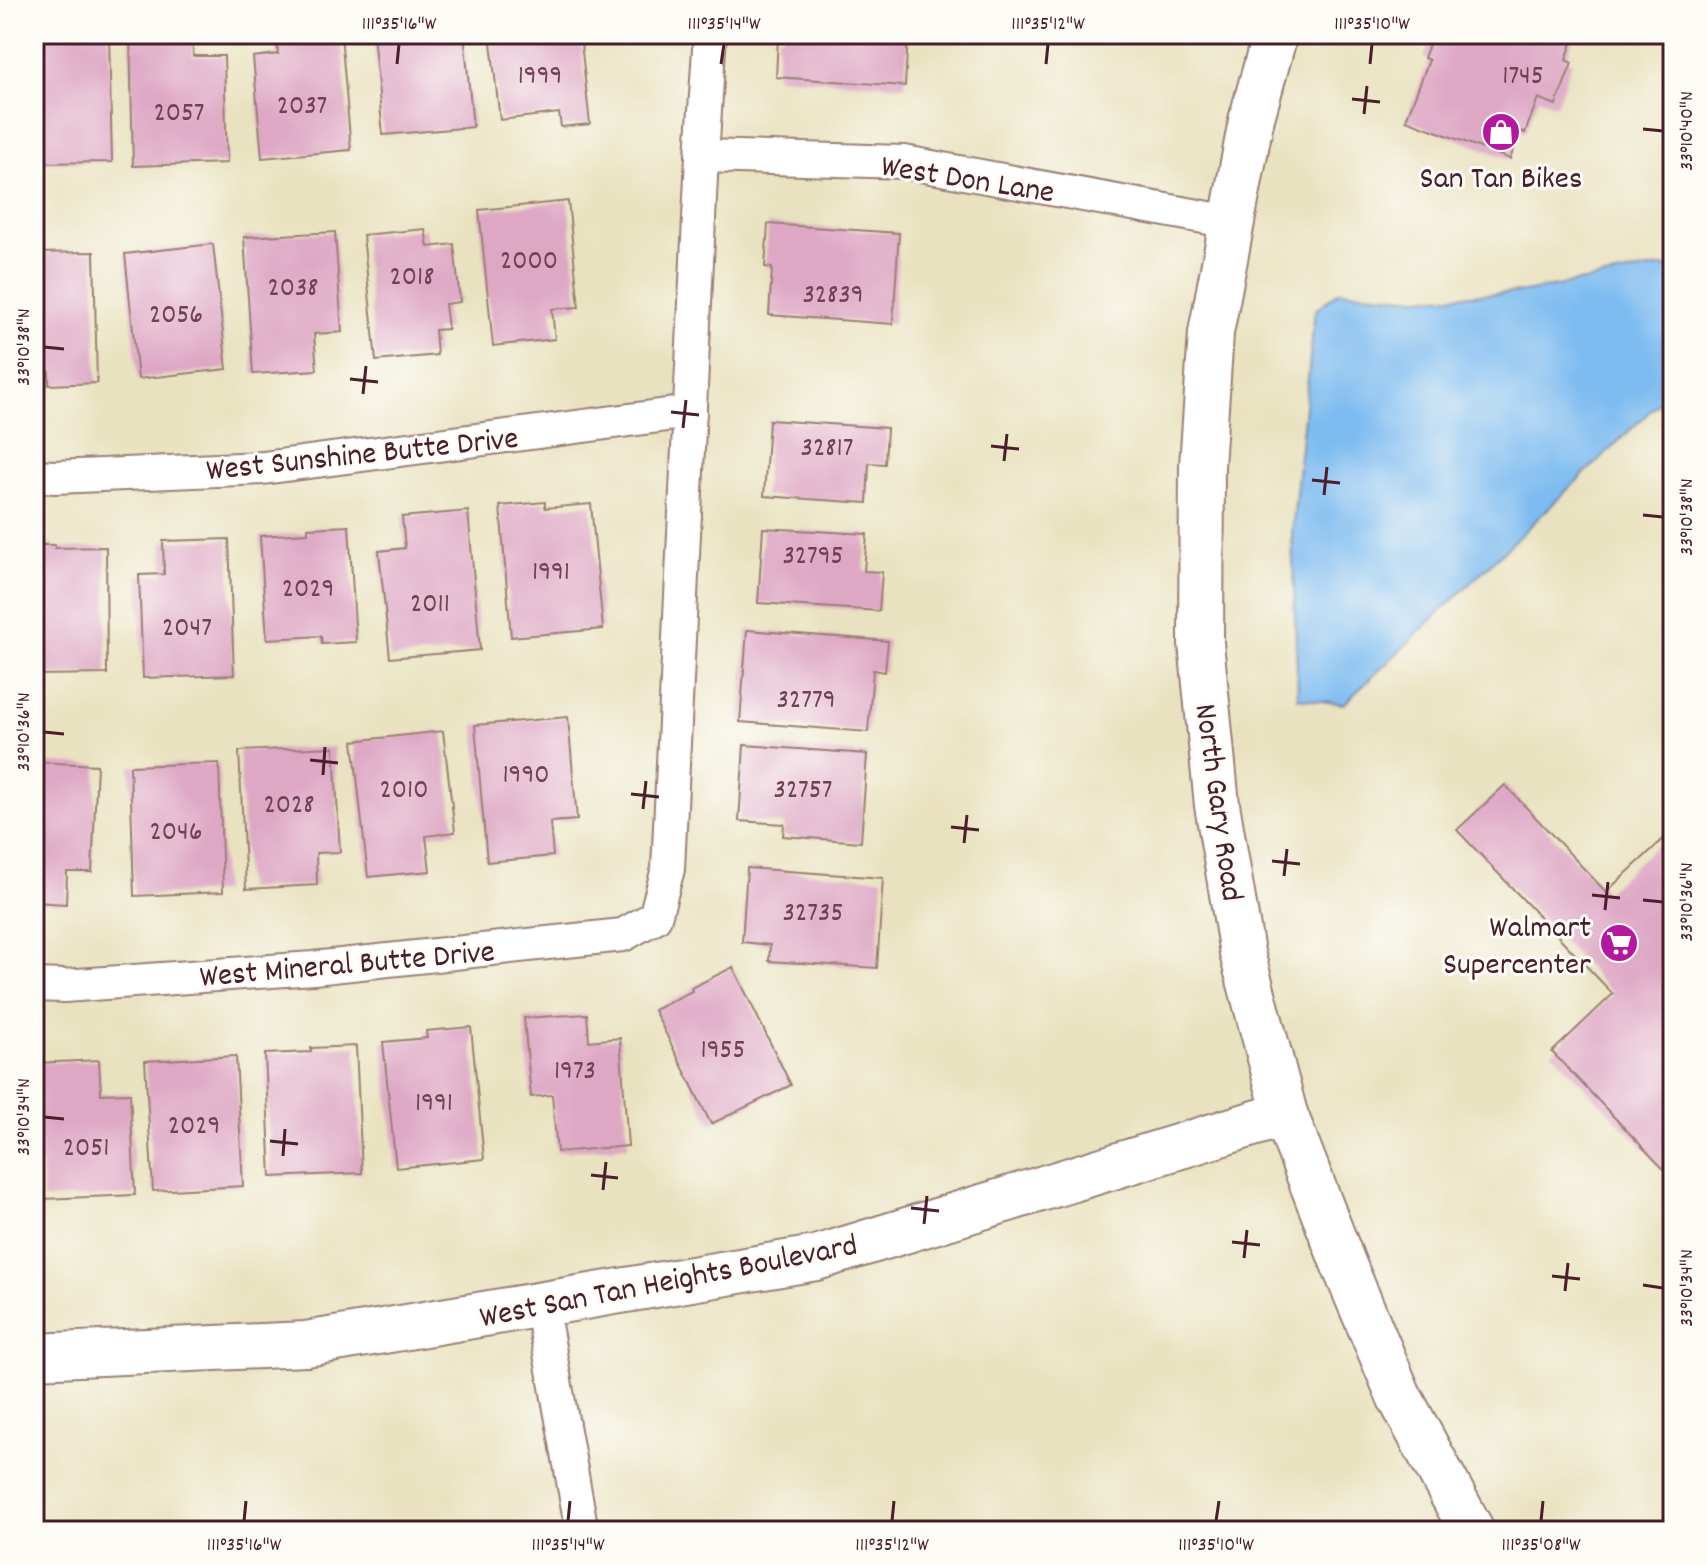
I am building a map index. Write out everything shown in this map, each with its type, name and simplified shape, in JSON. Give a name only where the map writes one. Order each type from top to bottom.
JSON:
[{"type":"street","points":[[690,412],[710,34]]},
{"type":"street","name":"North Gary Road","points":[[1275,34],[1251,121],[1211,333],[1202,466],[1201,643],[1217,805],[1242,953],[1285,1114],[1399,1396],[1472,1531]]},
{"type":"street","name":"West Don Lane","points":[[702,156],[904,162],[1231,222]]},
{"type":"street","name":"West Sunshine Butte Drive","points":[[34,476],[263,468],[690,412]]},
{"type":"street","name":"West Mineral Butte Drive","points":[[34,985],[64,986],[313,968],[623,935],[655,917],[668,869],[690,412]]},
{"type":"street","name":"West San Tan Heights Boulevard","points":[[34,1356],[306,1344],[816,1258],[1285,1114]]},
{"type":"street","points":[[541,1303],[582,1531]]},
{"type":"water","points":[[1660,267],[1673,268],[1673,389],[1344,704],[1298,698],[1292,532],[1315,310],[1340,291],[1418,298],[1524,292]]},
{"type":"building","points":[[66,34],[109,34],[112,162],[34,163],[34,39],[66,38]]},
{"type":"building","points":[[130,34],[193,34],[193,56],[224,56],[227,163],[133,166]]},
{"type":"building","points":[[276,34],[341,34],[351,150],[262,158],[253,57],[278,54]]},
{"type":"building","points":[[373,34],[464,34],[473,127],[383,135]]},
{"type":"building","points":[[490,34],[580,34],[590,124],[561,127],[559,113],[500,120]]},
{"type":"building","points":[[782,34],[908,34],[905,86],[776,77],[778,37]]},
{"type":"building","points":[[1433,34],[1575,34],[1566,60],[1572,63],[1556,105],[1538,98],[1525,133],[1521,131],[1510,159],[1406,120],[1429,60],[1424,58]]},
{"type":"building","points":[[568,201],[579,307],[552,309],[555,339],[493,346],[479,210]]},
{"type":"building","points":[[768,224],[899,233],[893,324],[769,315],[772,268],[765,267]]},
{"type":"building","points":[[425,229],[428,247],[454,244],[460,302],[445,304],[448,329],[435,330],[437,355],[376,361],[363,235]]},
{"type":"building","points":[[335,232],[342,332],[314,334],[317,370],[253,374],[244,237]]},
{"type":"building","points":[[213,244],[227,369],[138,379],[125,254]]},
{"type":"building","points":[[94,252],[97,383],[49,385],[49,371],[34,371],[34,253]]},
{"type":"building","points":[[769,420],[887,428],[885,464],[869,463],[867,503],[764,496]]},
{"type":"building","points":[[545,502],[545,508],[591,504],[603,629],[511,637],[500,506]]},
{"type":"building","points":[[468,511],[480,650],[390,658],[379,551],[405,548],[402,517]]},
{"type":"building","points":[[349,526],[356,642],[322,644],[321,636],[267,639],[260,536],[308,533],[308,528]]},
{"type":"building","points":[[763,528],[867,534],[864,571],[882,572],[879,611],[758,603]]},
{"type":"building","points":[[229,539],[234,675],[143,678],[139,575],[164,574],[163,541]]},
{"type":"building","points":[[34,545],[55,545],[55,548],[106,547],[107,674],[34,675]]},
{"type":"building","points":[[747,630],[888,641],[885,672],[873,670],[868,732],[740,722]]},
{"type":"building","points":[[568,717],[577,820],[550,822],[553,856],[487,862],[475,725]]},
{"type":"building","points":[[443,731],[455,832],[426,836],[430,871],[368,877],[353,741]]},
{"type":"building","points":[[744,745],[867,754],[861,842],[783,836],[784,824],[739,821]]},
{"type":"building","points":[[334,747],[340,852],[316,853],[317,885],[246,889],[239,751]]},
{"type":"building","points":[[34,762],[97,765],[92,872],[67,872],[66,904],[34,902]]},
{"type":"building","points":[[219,763],[223,892],[134,896],[130,766]]},
{"type":"building","name":"Walmart Supercenter","points":[[1505,785],[1606,892],[1673,830],[1673,1179],[1552,1052],[1613,994],[1457,830]]},
{"type":"building","points":[[747,868],[883,878],[877,968],[769,961],[770,945],[742,942]]},
{"type":"building","points":[[733,967],[791,1085],[711,1124],[654,1010]]},
{"type":"building","points":[[587,1014],[589,1041],[620,1038],[628,1146],[557,1152],[552,1095],[531,1097],[524,1018]]},
{"type":"building","points":[[471,1027],[484,1159],[396,1168],[383,1042],[427,1038],[426,1031]]},
{"type":"building","points":[[356,1046],[362,1173],[271,1177],[265,1054]]},
{"type":"building","points":[[236,1056],[243,1186],[153,1191],[145,1061]]},
{"type":"building","points":[[99,1060],[101,1094],[130,1093],[135,1195],[43,1199],[36,1063]]},
{"type":"place","name":"San Tan Bikes","points":[[1501,132]]},
{"type":"place","name":"Walmart Supercenter","points":[[1619,943]]}]
